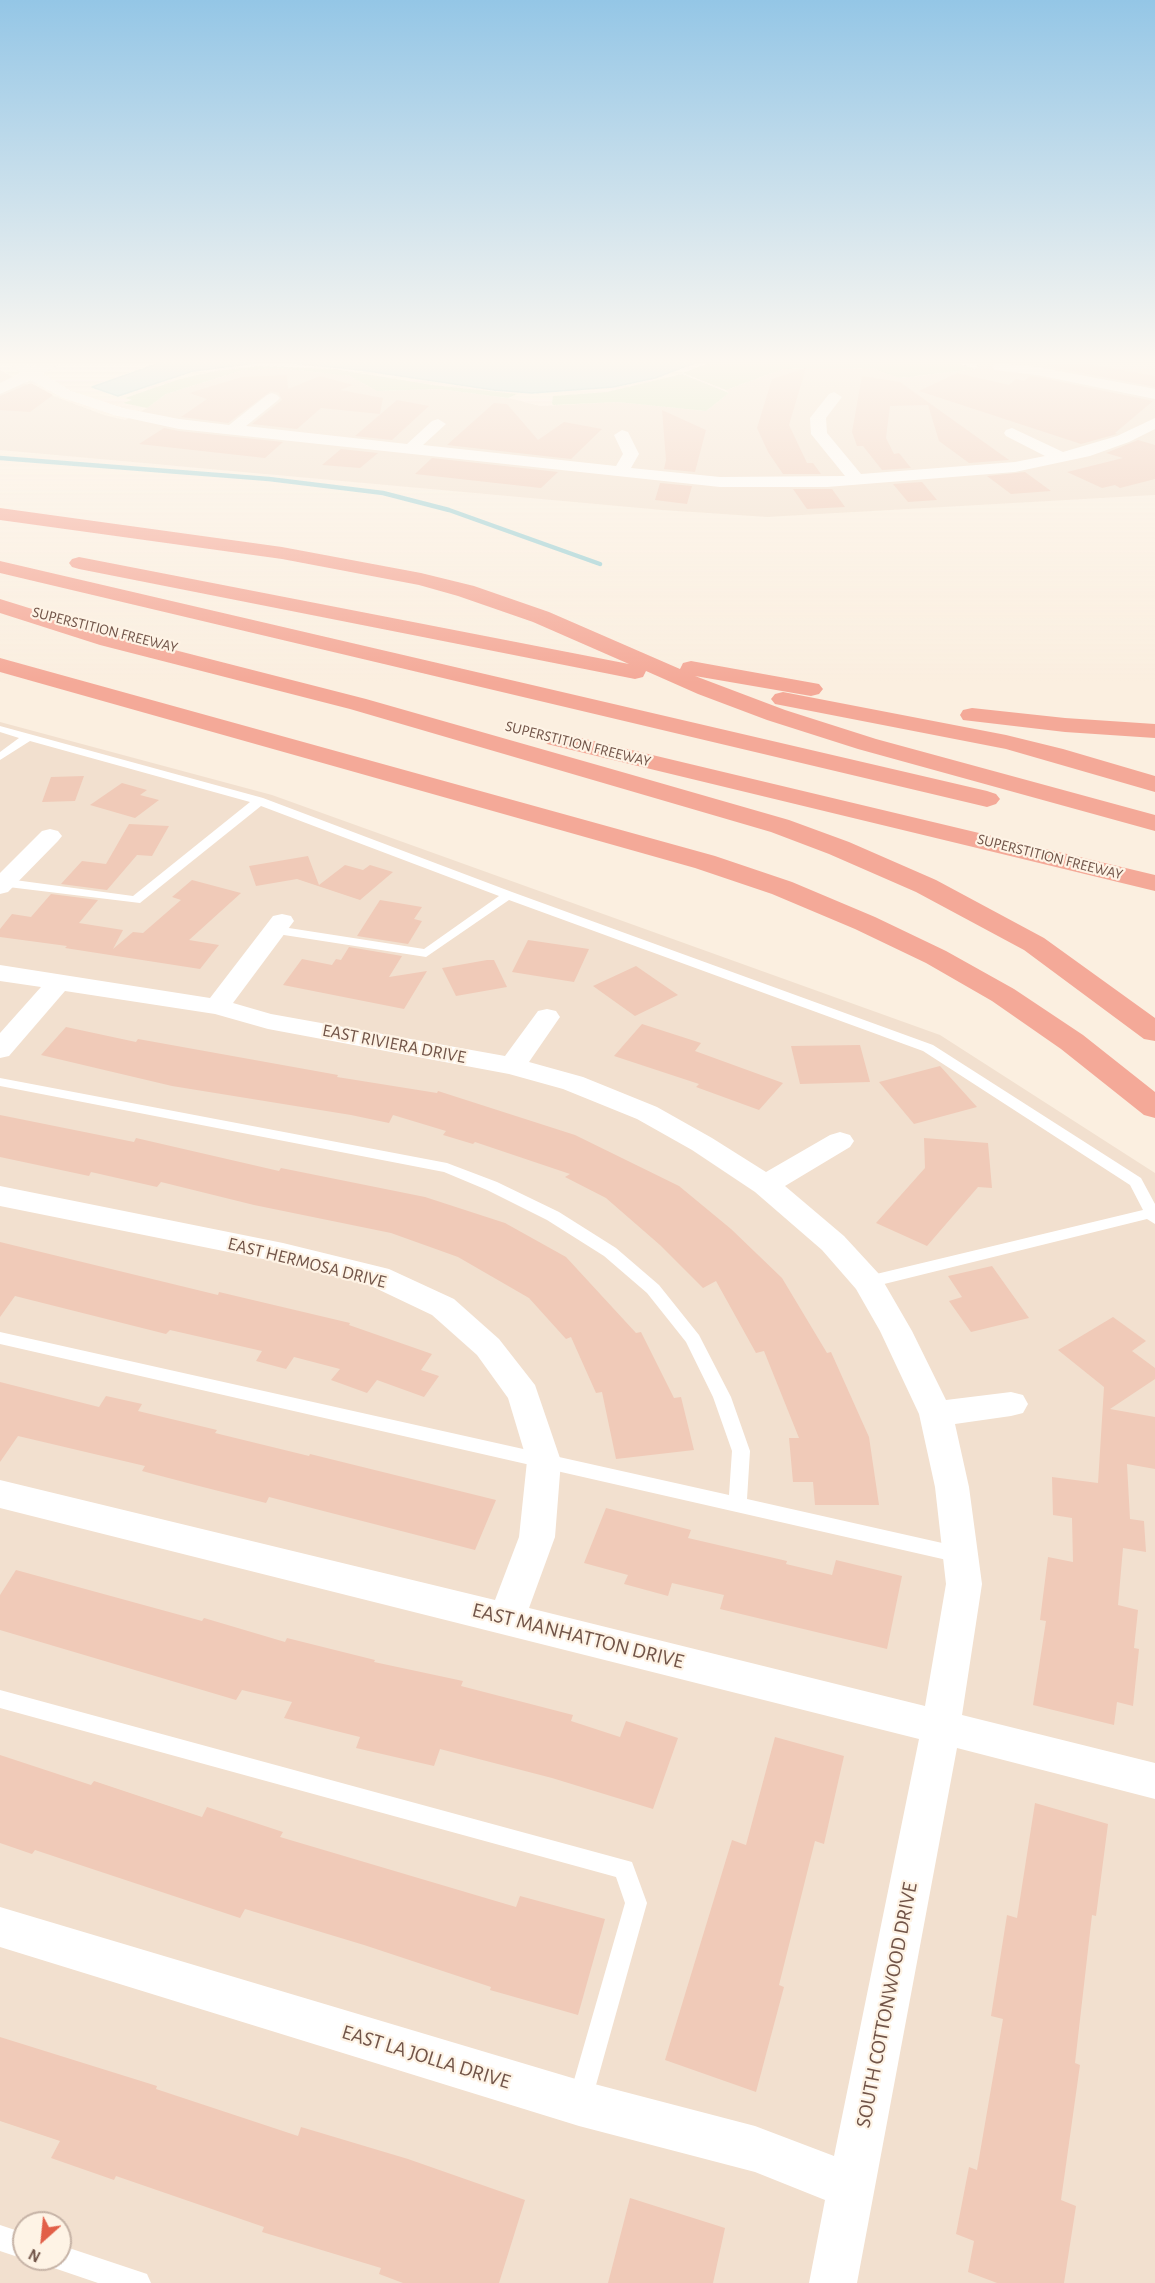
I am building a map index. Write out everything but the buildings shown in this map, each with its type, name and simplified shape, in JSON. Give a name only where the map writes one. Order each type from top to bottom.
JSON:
[{"type":"highway","points":[[0,514],[293,554],[421,579],[541,617],[706,689],[805,725],[905,755],[1031,787],[1155,823]]},
{"type":"highway","points":[[3,552],[34,554]]},
{"type":"highway","points":[[3,552],[1155,840]]},
{"type":"highway","points":[[57,558],[489,638],[1006,742],[1155,784]]},
{"type":"highway","points":[[0,606],[108,640],[358,704],[720,808],[809,837],[886,868],[979,912],[1034,944],[1155,1032]]},
{"type":"highway","name":"SUPERSTITION FREEWAY","points":[[0,606],[1155,883]]},
{"type":"highway","points":[[489,638],[959,713],[1065,725],[1155,731]]},
{"type":"highway","points":[[0,665],[705,862],[782,888],[865,923],[936,957],[1003,995],[1072,1042],[1155,1108]]},
{"type":"street","points":[[607,470],[677,478],[754,483],[857,480],[989,470]]},
{"type":"street","points":[[848,470],[857,480]]},
{"type":"street","points":[[1,884],[50,836]]},
{"type":"street","points":[[217,1007],[279,925]]},
{"type":"street","name":"EAST RIVIERA DRIVE","points":[[0,973],[57,984],[217,1007],[268,1021],[512,1066],[573,1083],[647,1113],[702,1144],[765,1185],[833,1242],[868,1282],[896,1331],[936,1414],[952,1487],[963,1584],[941,1727]]},
{"type":"street","points":[[0,1050],[57,984]]},
{"type":"street","points":[[512,1066],[547,1017]]},
{"type":"street","points":[[765,1185],[840,1141]]},
{"type":"street","name":"EAST HERMOSA DRIVE","points":[[0,1196],[315,1261],[378,1277],[443,1307],[488,1347],[523,1394],[544,1461],[537,1537],[507,1618]]},
{"type":"street","points":[[936,1414],[1011,1404]]},
{"type":"street","name":"EAST MANHATTON DRIVE","points":[[0,1494],[507,1618],[1155,1781]]},
{"type":"street","name":"SOUTH COTTONWOOD DRIVE","points":[[833,2283],[941,1727]]},
{"type":"street","name":"EAST LA JOLLA DRIVE","points":[[0,1927],[579,2103],[755,2149],[852,2187]]},
{"type":"lane","points":[[0,729],[259,801],[508,895],[928,1048],[1136,1182],[1154,1216],[868,1282]]},
{"type":"lane","points":[[0,757],[28,737]]},
{"type":"lane","points":[[1,884],[136,900],[259,801]]},
{"type":"lane","points":[[279,925],[426,953],[508,895]]},
{"type":"lane","points":[[0,1082],[447,1168],[492,1186],[553,1216],[610,1252],[654,1289],[693,1339],[722,1397],[741,1450],[737,1505]]},
{"type":"lane","points":[[0,1338],[960,1556]]},
{"type":"lane","points":[[0,1699],[624,1869],[636,1903],[579,2103]]},
{"type":"lane","points":[[72,2262],[138,2283]]},
{"type":"shaded area","points":[[216,470],[1155,470],[1155,495],[767,517],[662,510]]},
{"type":"shaded area","points":[[0,722],[272,795],[940,1035],[1155,1173],[1155,2283],[0,2283]]},
{"type":"waterway","points":[[148,470],[269,479],[383,493],[449,510],[600,564]]}]
